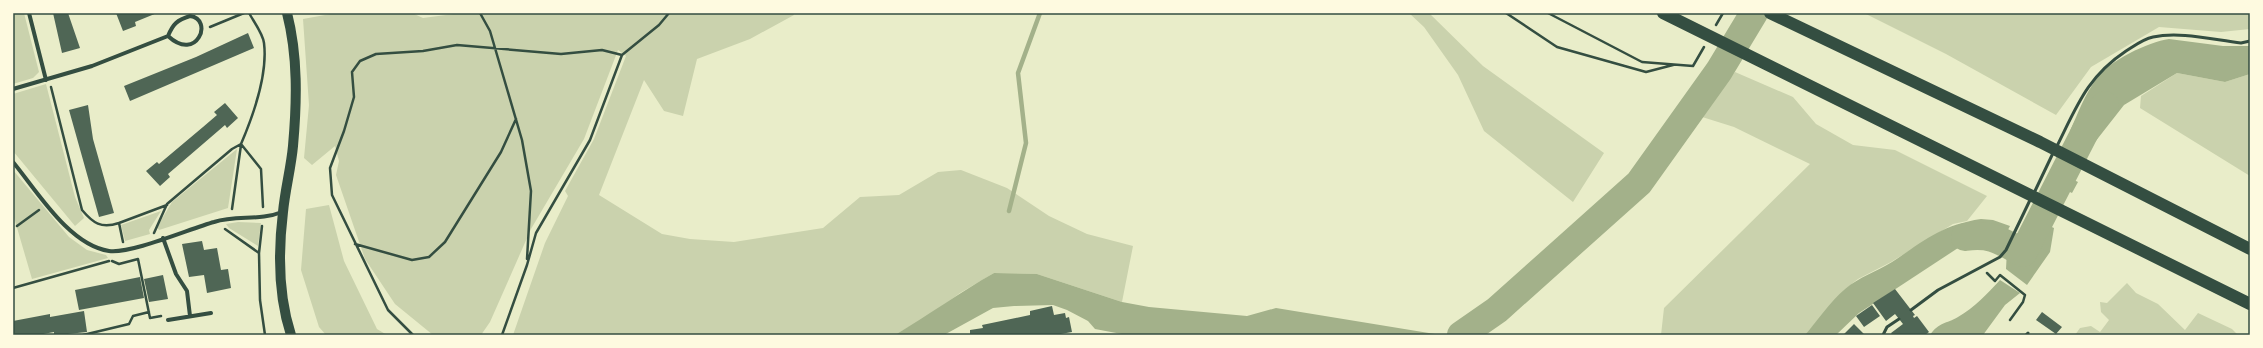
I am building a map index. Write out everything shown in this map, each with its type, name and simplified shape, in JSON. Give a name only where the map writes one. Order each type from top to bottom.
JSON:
[{"type":"highway","points":[[1663,13],[1765,65],[2250,304]]},
{"type":"highway","points":[[1770,13],[2040,142],[2250,250]]},
{"type":"main road","points":[[287,13],[295,58],[296,92],[293,147],[282,212],[280,266],[281,298],[291,335]]},
{"type":"street","points":[[29,13],[48,79]]},
{"type":"street","points":[[13,89],[92,66],[168,36],[174,23],[190,16],[197,19],[202,31],[198,39],[188,44],[177,43],[168,36]]},
{"type":"street","points":[[13,162],[68,229],[87,244],[109,251],[125,249],[215,221],[263,218],[282,212]]},
{"type":"street","points":[[163,238],[176,274],[187,291],[190,316]]},
{"type":"street","points":[[168,320],[211,313]]},
{"type":"lane","points":[[1911,310],[1938,290],[2000,257],[2006,250],[2085,91],[2096,76],[2110,63],[2140,42],[2152,37],[2166,36],[2241,43],[2250,41]]},
{"type":"lane","points":[[1883,335],[1887,327],[1899,319]]},
{"type":"path","points":[[202,31],[244,13]]},
{"type":"path","points":[[231,219],[241,144],[254,115],[264,68],[264,42],[249,13]]},
{"type":"path","points":[[480,13],[490,31],[493,47],[516,118],[531,191],[527,265]]},
{"type":"path","points":[[502,335],[527,265],[536,233],[590,140],[622,55],[659,25],[669,13]]},
{"type":"path","points":[[1506,13],[1557,47],[1646,72],[1675,65]]},
{"type":"path","points":[[1548,13],[1642,62],[1693,66],[1708,40]]},
{"type":"path","points":[[1715,26],[1723,13]]},
{"type":"path","points":[[413,335],[388,310],[332,195],[330,168],[344,131],[354,97],[352,72],[360,61],[376,54],[423,51],[457,45],[561,54],[602,50],[622,55]]},
{"type":"path","points":[[48,79],[82,210],[94,223],[111,226],[167,204],[232,149],[241,144]]},
{"type":"path","points":[[355,244],[412,260],[429,257],[445,242],[501,152],[516,118]]},
{"type":"path","points":[[241,144],[261,169],[263,218],[259,253],[260,300],[264,335]]},
{"type":"path","points":[[17,226],[47,204]]},
{"type":"path","points":[[155,227],[167,204]]},
{"type":"path","points":[[215,221],[259,253]]},
{"type":"path","points":[[119,223],[125,249]]},
{"type":"path","points":[[109,251],[112,261]]},
{"type":"path","points":[[13,288],[112,261],[119,264],[138,259],[150,318],[160,316],[168,320]]},
{"type":"path","points":[[1995,281],[2000,275],[2025,295],[2023,302],[2010,320]]},
{"type":"path","points":[[83,335],[129,324],[133,316],[149,312]]},
{"type":"shaded area","points":[[13,13],[24,13],[39,72],[33,78],[13,84]]},
{"type":"shaded area","points":[[336,13],[412,13],[423,18],[461,13],[793,13],[794,15],[750,39],[697,59],[683,116],[664,111],[644,80],[599,195],[662,234],[690,239],[734,242],[823,228],[860,197],[899,195],[938,172],[961,170],[1007,188],[1049,216],[1087,234],[1133,246],[1122,302],[1037,274],[994,273],[960,293],[933,313],[895,335],[513,335],[545,243],[568,196],[565,191],[594,139],[626,56],[618,50],[584,139],[531,229],[490,322],[481,335],[433,335],[395,304],[365,259],[336,175],[339,161],[335,146],[312,165],[304,158],[309,105],[303,19]]},
{"type":"shaded area","points":[[1409,13],[1429,13],[1483,66],[1604,153],[1573,202],[1484,131],[1458,75],[1424,27]]},
{"type":"shaded area","points":[[1864,13],[2250,13],[2250,29],[2221,32],[2159,27],[2091,67],[2056,115],[1946,54]]},
{"type":"shaded area","points":[[2169,39],[2223,46],[2250,46],[2250,74],[2225,82],[2177,73],[2124,105],[2095,142],[2070,131],[2089,90],[2097,78],[2110,65],[2140,48]]},
{"type":"shaded area","points":[[1735,72],[1793,97],[1816,124],[1853,145],[1895,150],[1987,196],[1967,221],[1953,224],[1891,262],[1858,279],[1844,290],[1805,335],[1661,335],[1664,308],[1810,164],[1734,127],[1699,116]]},
{"type":"shaded area","points":[[2177,73],[2225,82],[2250,74],[2250,176],[2140,108],[2141,96]]},
{"type":"shaded area","points":[[46,84],[75,197],[84,218],[75,226],[13,151],[13,94]]},
{"type":"shaded area","points":[[237,149],[228,208],[159,230],[157,227],[172,202]]},
{"type":"shaded area","points":[[2052,169],[2078,182],[2072,193],[2047,181]]},
{"type":"shaded area","points":[[13,170],[69,237],[87,250],[106,255],[108,258],[32,279],[13,214]]},
{"type":"shaded area","points":[[329,205],[344,261],[377,329],[387,335],[326,335],[319,327],[301,270],[306,209]]},
{"type":"shaded area","points":[[161,211],[149,230],[150,234],[125,241],[121,225]]},
{"type":"shaded area","points":[[2030,217],[2054,228],[2050,252],[2027,285],[2006,269],[2007,250],[2017,233],[2025,233],[2022,227]]},
{"type":"shaded area","points":[[1981,219],[1993,220],[2010,226],[1998,249],[1973,245],[1958,248],[1859,313],[1836,335],[1805,335],[1834,300],[1850,285],[1892,262],[1934,235],[1955,225]]},
{"type":"shaded area","points":[[238,222],[261,223],[258,246],[229,228],[226,224]]},
{"type":"shaded area","points":[[994,273],[1037,274],[1122,302],[1149,307],[1247,316],[1276,308],[1441,335],[1127,335],[1095,329],[1088,321],[1067,310],[1053,305],[993,308],[944,335],[895,335]]},
{"type":"shaded area","points":[[2000,280],[2020,293],[2005,305],[1983,335],[1930,335],[1940,325],[1958,317],[1970,309]]},
{"type":"shaded area","points":[[2127,283],[2136,293],[2158,304],[2185,330],[2198,313],[2232,329],[2238,335],[2075,335],[2080,328],[2091,326],[2100,332],[2109,320],[2101,312],[2100,302],[2107,303]]},
{"type":"building","points":[[53,13],[68,13],[80,48],[62,53]]},
{"type":"building","points":[[116,13],[157,13],[135,22],[136,26],[123,31]]},
{"type":"building","points":[[248,33],[254,48],[130,101],[124,86],[196,57]]},
{"type":"building","points":[[225,103],[238,118],[227,128],[225,125],[168,174],[170,177],[160,186],[146,171],[157,162],[159,164],[217,115],[214,112]]},
{"type":"building","points":[[88,105],[93,139],[114,213],[99,217],[69,110]]},
{"type":"building","points":[[202,241],[204,250],[217,248],[221,270],[228,269],[231,288],[207,293],[204,275],[189,277],[182,244]]},
{"type":"building","points":[[163,275],[168,299],[149,302],[144,279]]},
{"type":"building","points":[[140,277],[144,298],[79,310],[75,290]]},
{"type":"building","points":[[1895,289],[1915,315],[1913,316],[1914,318],[1917,316],[1929,332],[1925,335],[1892,335],[1891,333],[1903,324],[1895,314],[1886,321],[1873,303]]},
{"type":"building","points":[[1872,305],[1880,316],[1864,327],[1856,316]]},
{"type":"building","points":[[1052,306],[1054,315],[1065,313],[1066,318],[1069,317],[1072,332],[1055,335],[967,335],[970,334],[970,330],[983,328],[982,325],[1030,315],[1030,311]]},
{"type":"building","points":[[84,311],[87,332],[58,335],[54,335],[54,332],[38,335],[13,335],[13,321],[50,314],[50,317]]},
{"type":"building","points":[[2042,312],[2062,327],[2056,334],[2036,320]]},
{"type":"building","points":[[1854,324],[1865,335],[1843,335]]},
{"type":"waterway","points":[[1009,211],[1026,143],[1018,73],[1040,13]]},
{"type":"waterway","points":[[1461,335],[1497,310],[1639,183],[1719,71],[1754,13]]},
{"type":"waterway","points":[[1965,237],[1989,237],[2023,253],[2087,128],[2105,105]]}]
